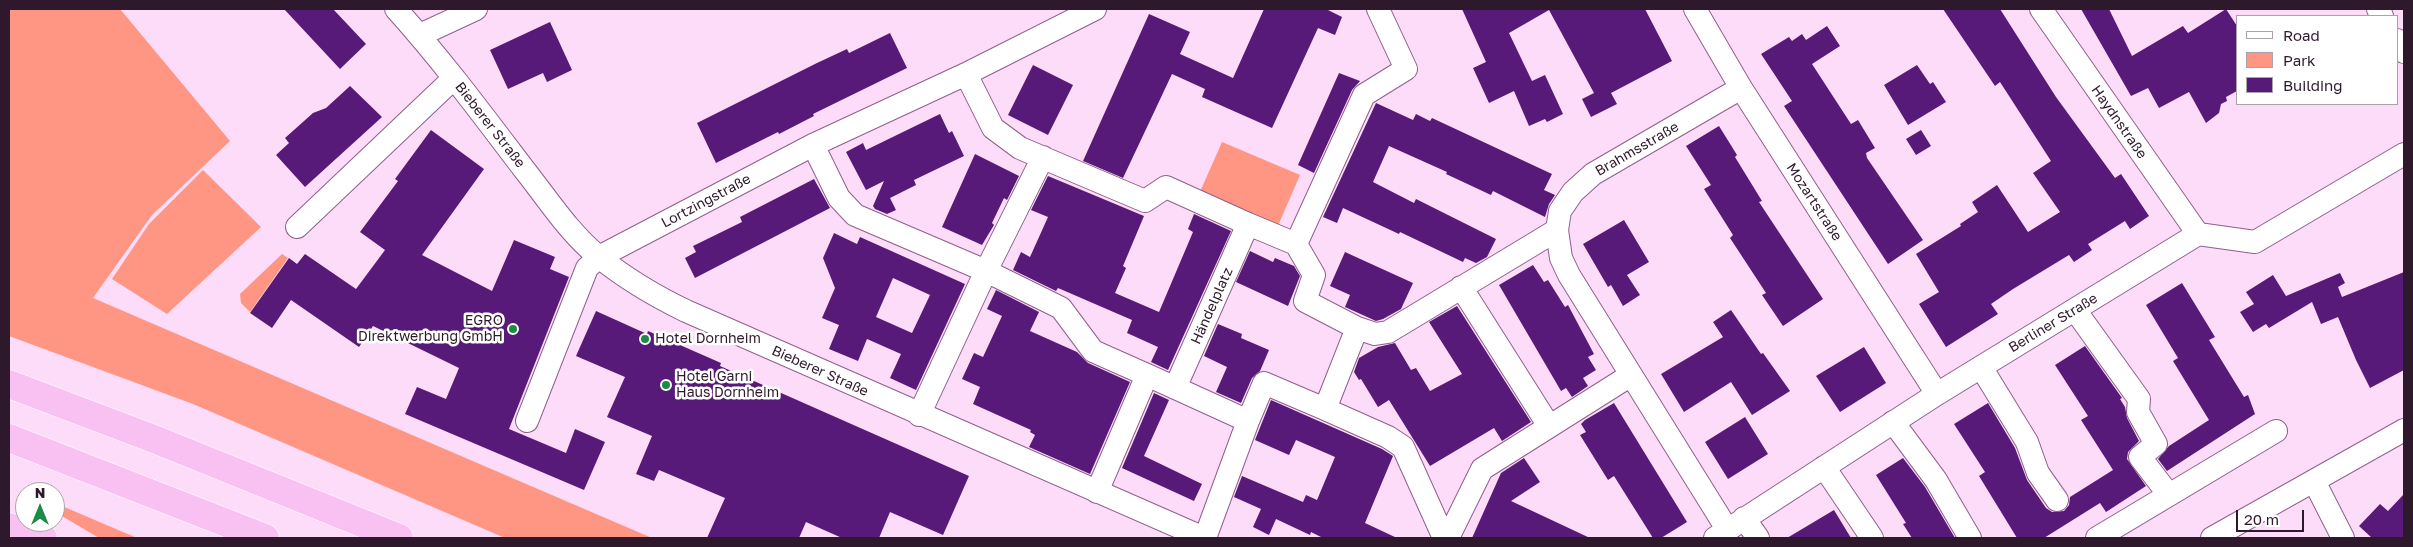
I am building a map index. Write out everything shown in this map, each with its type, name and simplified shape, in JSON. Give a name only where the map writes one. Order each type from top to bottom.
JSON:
[{"type":"highway","points":[[9,384],[399,538]]},
{"type":"highway","points":[[9,438],[266,538]]},
{"type":"highway","points":[[9,527],[43,538]]},
{"type":"street","name":"Bieberer Straße","points":[[396,9],[420,35],[565,222],[599,257],[627,278],[660,298],[919,415],[1205,538]]},
{"type":"street","points":[[420,35],[476,9]]},
{"type":"street","name":"Lortzingstraße","points":[[599,257],[814,145],[966,74],[1095,9]]},
{"type":"street","points":[[1296,244],[1364,95],[1406,68],[1378,9]]},
{"type":"street","name":"Mozartstraße","points":[[1695,9],[1741,88],[1936,394]]},
{"type":"street","name":"Haydnstraße","points":[[2041,9],[2198,234]]},
{"type":"street","points":[[966,74],[993,128],[1020,148],[1146,201],[1166,187],[1296,244],[1314,275],[1305,301],[1357,328],[1374,334],[1388,332],[1557,230]]},
{"type":"street","name":"Bieberer Straße","points":[[298,227],[414,110],[454,78]]},
{"type":"street","name":"Brahmsstraße","points":[[1741,88],[1582,182],[1560,211],[1557,230],[1562,258],[1570,275],[1728,529],[1758,538]]},
{"type":"street","points":[[814,145],[839,198],[855,215],[986,271],[1061,308],[1093,351],[1248,421]]},
{"type":"street","points":[[2198,234],[2255,242],[2404,154]]},
{"type":"street","points":[[919,415],[986,271],[1043,157]]},
{"type":"street","name":"Händelplatz","points":[[1176,388],[1248,224]]},
{"type":"street","name":"Berliner Straße","points":[[1728,529],[1936,394],[2198,234]]},
{"type":"street","points":[[526,421],[587,268],[599,257]]},
{"type":"street","points":[[1461,287],[1549,426]]},
{"type":"street","points":[[2075,310],[2139,399],[2138,412],[2156,444],[2140,457],[2169,495]]},
{"type":"street","points":[[1325,409],[1357,328]]},
{"type":"street","points":[[1981,367],[2027,442],[2038,473],[2057,500]]},
{"type":"street","points":[[1097,492],[1147,375]]},
{"type":"street","points":[[1448,538],[1482,469],[1631,375]]},
{"type":"street","points":[[1205,538],[1264,383],[1388,437],[1403,447],[1444,538]]},
{"type":"street","points":[[1893,422],[1936,480],[1970,538]]},
{"type":"street","points":[[2212,538],[2404,430]]},
{"type":"street","points":[[2097,538],[2276,431]]},
{"type":"street","points":[[1824,466],[1872,538]]},
{"type":"street","points":[[2314,481],[2343,538]]},
{"type":"green space","points":[[9,9],[120,9],[230,141],[152,215],[93,298],[652,538],[505,538],[193,404],[9,336]]},
{"type":"green space","points":[[1222,142],[1300,175],[1277,228],[1199,194]]},
{"type":"green space","points":[[203,170],[261,227],[167,314],[112,279],[149,224]]},
{"type":"green space","points":[[282,254],[288,258],[250,312],[241,303],[240,294]]},
{"type":"green space","points":[[65,507],[137,538],[99,538],[65,518]]},
{"type":"building","points":[[284,9],[333,9],[366,44],[340,69]]},
{"type":"building","points":[[1264,9],[1326,9],[1342,17],[1335,35],[1318,28],[1272,128],[1202,97],[1205,89],[1172,74],[1123,178],[1083,161],[1149,14],[1190,32],[1180,54],[1233,78]]},
{"type":"building","points":[[1462,9],[1645,9],[1672,61],[1611,93],[1617,104],[1591,117],[1582,99],[1594,93],[1549,10],[1509,33],[1532,81],[1545,75],[1563,114],[1547,122],[1545,119],[1529,126],[1514,91],[1489,103],[1473,68],[1486,62]]},
{"type":"building","points":[[1943,9],[2000,9],[2056,97],[2115,178],[2121,174],[2149,216],[2130,229],[2125,221],[2088,244],[2092,250],[2074,262],[2069,255],[2013,289],[1991,304],[1998,314],[1946,347],[1919,304],[1939,292],[1916,254],[1961,226],[1960,224],[1978,212],[1972,202],[1997,185],[2028,232],[2060,212],[2033,173],[2051,161],[2000,82],[1995,86]]},
{"type":"building","points":[[2081,9],[2109,9],[2132,56],[2183,26],[2188,33],[2226,9],[2236,24],[2236,92],[2226,97],[2227,101],[2221,104],[2219,113],[2206,123],[2189,92],[2159,108],[2148,88],[2131,96]]},
{"type":"building","points":[[550,22],[572,70],[547,82],[543,73],[508,89],[490,50]]},
{"type":"building","points":[[1827,26],[1840,46],[1812,64],[1851,124],[1858,120],[1875,148],[1866,153],[1867,158],[1923,240],[1888,264],[1784,106],[1792,101],[1761,54],[1789,37],[1792,41],[1802,34],[1806,40]]},
{"type":"building","points":[[890,33],[907,68],[813,114],[814,116],[779,134],[778,132],[716,163],[697,123],[847,49],[849,53]]},
{"type":"building","points":[[1033,65],[1073,85],[1048,135],[1008,115]]},
{"type":"building","points":[[1917,65],[1930,84],[1933,82],[1946,102],[1908,125],[1884,85]]},
{"type":"building","points":[[1339,73],[1360,81],[1352,90],[1314,173],[1298,165]]},
{"type":"building","points":[[350,86],[382,117],[305,187],[276,155],[289,143],[285,138],[313,113],[326,108]]},
{"type":"building","points":[[1376,103],[1413,120],[1416,114],[1430,121],[1432,118],[1552,174],[1544,190],[1555,195],[1549,204],[1545,217],[1493,191],[1491,195],[1446,174],[1447,172],[1389,146],[1373,182],[1414,203],[1416,199],[1496,239],[1487,257],[1476,263],[1465,258],[1463,262],[1400,232],[1399,234],[1343,208],[1337,223],[1323,217]]},
{"type":"building","points":[[940,114],[949,133],[952,131],[964,156],[914,180],[916,185],[890,198],[896,210],[887,214],[875,209],[873,206],[884,181],[866,190],[846,152],[863,143],[866,150]]},
{"type":"building","points":[[1719,126],[1737,155],[1735,157],[1762,201],[1759,202],[1823,299],[1783,326],[1762,295],[1766,293],[1730,238],[1733,235],[1704,189],[1711,185],[1686,146]]},
{"type":"building","points":[[431,130],[484,169],[422,255],[492,291],[514,240],[555,257],[550,269],[569,277],[509,429],[566,453],[575,429],[605,442],[584,490],[405,414],[417,387],[446,399],[459,368],[373,326],[359,347],[291,300],[272,328],[250,313],[289,258],[297,264],[305,254],[356,289],[385,250],[360,232],[398,181],[395,179]]},
{"type":"building","points":[[1921,130],[1931,146],[1916,155],[1906,139]]},
{"type":"building","points":[[975,154],[1019,176],[1007,200],[1004,198],[992,223],[994,225],[982,245],[942,227]]},
{"type":"building","points":[[1048,176],[1144,216],[1123,266],[1126,268],[1115,293],[1159,312],[1193,232],[1188,229],[1194,214],[1231,231],[1168,370],[1151,362],[1158,347],[1127,333],[1132,320],[1058,288],[1056,291],[1013,270],[1021,252],[1030,257],[1048,217],[1031,210]]},
{"type":"building","points":[[814,179],[830,208],[695,278],[685,258],[696,252],[693,246],[742,222],[740,217]]},
{"type":"building","points":[[1624,220],[1649,262],[1627,275],[1640,295],[1623,306],[1611,285],[1608,287],[1583,244]]},
{"type":"building","points":[[834,233],[857,244],[860,237],[965,284],[916,390],[890,378],[901,354],[867,339],[858,361],[829,349],[839,325],[822,318],[835,288],[823,258]],"holes":[[[893,278],[930,295],[912,333],[876,317]]]},
{"type":"building","points":[[1250,251],[1273,262],[1275,258],[1294,266],[1300,276],[1288,306],[1236,282]]},
{"type":"building","points":[[1345,252],[1413,283],[1401,309],[1376,321],[1345,307],[1350,295],[1330,286]]},
{"type":"building","points":[[1533,265],[1544,282],[1548,280],[1565,307],[1568,305],[1594,354],[1588,357],[1596,370],[1583,378],[1588,386],[1572,397],[1566,388],[1561,391],[1499,285]]},
{"type":"building","points":[[2404,272],[2404,370],[2370,388],[2338,317],[2321,324],[2312,302],[2269,328],[2266,324],[2253,332],[2240,312],[2254,304],[2246,292],[2273,275],[2286,296],[2340,273],[2345,283],[2338,287],[2342,297]]},
{"type":"building","points":[[2182,283],[2215,337],[2209,340],[2244,397],[2248,395],[2255,414],[2167,471],[2158,459],[2169,446],[2209,420],[2173,361],[2178,358],[2146,305]]},
{"type":"building","points":[[996,290],[1039,312],[1030,331],[1077,352],[1088,363],[1130,382],[1090,474],[1029,447],[1035,435],[1030,432],[1031,430],[973,404],[980,387],[962,379],[974,353],[983,357],[1002,316],[987,309]]},
{"type":"building","points":[[1457,306],[1531,422],[1502,441],[1494,428],[1430,466],[1389,400],[1378,407],[1361,379],[1359,380],[1354,372],[1359,358],[1378,347],[1395,343],[1411,370],[1416,368],[1430,391],[1462,374],[1429,322]]},
{"type":"building","points":[[1731,310],[1761,354],[1763,353],[1790,391],[1752,415],[1731,382],[1684,412],[1661,374],[1723,337],[1713,322]]},
{"type":"building","points":[[596,311],[647,334],[648,331],[721,363],[720,366],[969,476],[943,535],[890,512],[879,538],[842,538],[806,522],[799,538],[707,538],[725,498],[659,470],[654,481],[636,474],[652,436],[607,417],[625,377],[576,356]]},
{"type":"building","points":[[1218,324],[1242,334],[1241,338],[1269,350],[1260,371],[1252,378],[1241,403],[1216,392],[1227,367],[1204,356]]},
{"type":"building","points":[[2085,346],[2122,398],[2120,399],[2125,407],[2127,418],[2139,441],[2128,452],[2127,459],[2146,486],[2106,512],[2100,503],[2044,538],[2017,538],[1979,476],[1985,472],[1954,424],[1988,403],[2015,448],[2027,480],[2046,508],[2052,512],[2064,511],[2069,505],[2070,497],[2113,470],[2081,420],[2088,416],[2055,365]]},
{"type":"building","points":[[1864,347],[1886,383],[1840,412],[1816,376]]},
{"type":"building","points":[[1154,393],[1169,400],[1144,456],[1202,484],[1194,501],[1122,468]]},
{"type":"building","points":[[1271,400],[1382,449],[1393,456],[1365,523],[1397,538],[1323,538],[1311,532],[1310,535],[1276,519],[1269,535],[1253,527],[1261,509],[1234,497],[1242,476],[1303,502],[1306,495],[1317,500],[1335,457],[1296,440],[1289,455],[1255,440]]},
{"type":"building","points":[[1614,403],[1687,522],[1661,538],[1653,538],[1614,476],[1608,480],[1580,435],[1586,432],[1581,424],[1585,420]]},
{"type":"building","points":[[1745,417],[1768,454],[1728,479],[1705,442]]},
{"type":"building","points":[[1524,458],[1540,482],[1511,501],[1590,538],[1472,538],[1501,473]]},
{"type":"building","points":[[1903,458],[1925,487],[1955,538],[1912,538],[1903,524],[1906,523],[1876,475]]},
{"type":"building","points":[[2404,494],[2404,538],[2372,538],[2359,526],[2380,504],[2388,511]]},
{"type":"building","points":[[1834,510],[1851,538],[1787,538]]},
{"type":"place","name":"EGRO Direktwerbung GmbH","points":[[513,329]]},
{"type":"place","name":"Hotel Dornheim","points":[[645,339]]},
{"type":"place","name":"Hotel Garni Haus Dornheim","points":[[666,385]]}]
